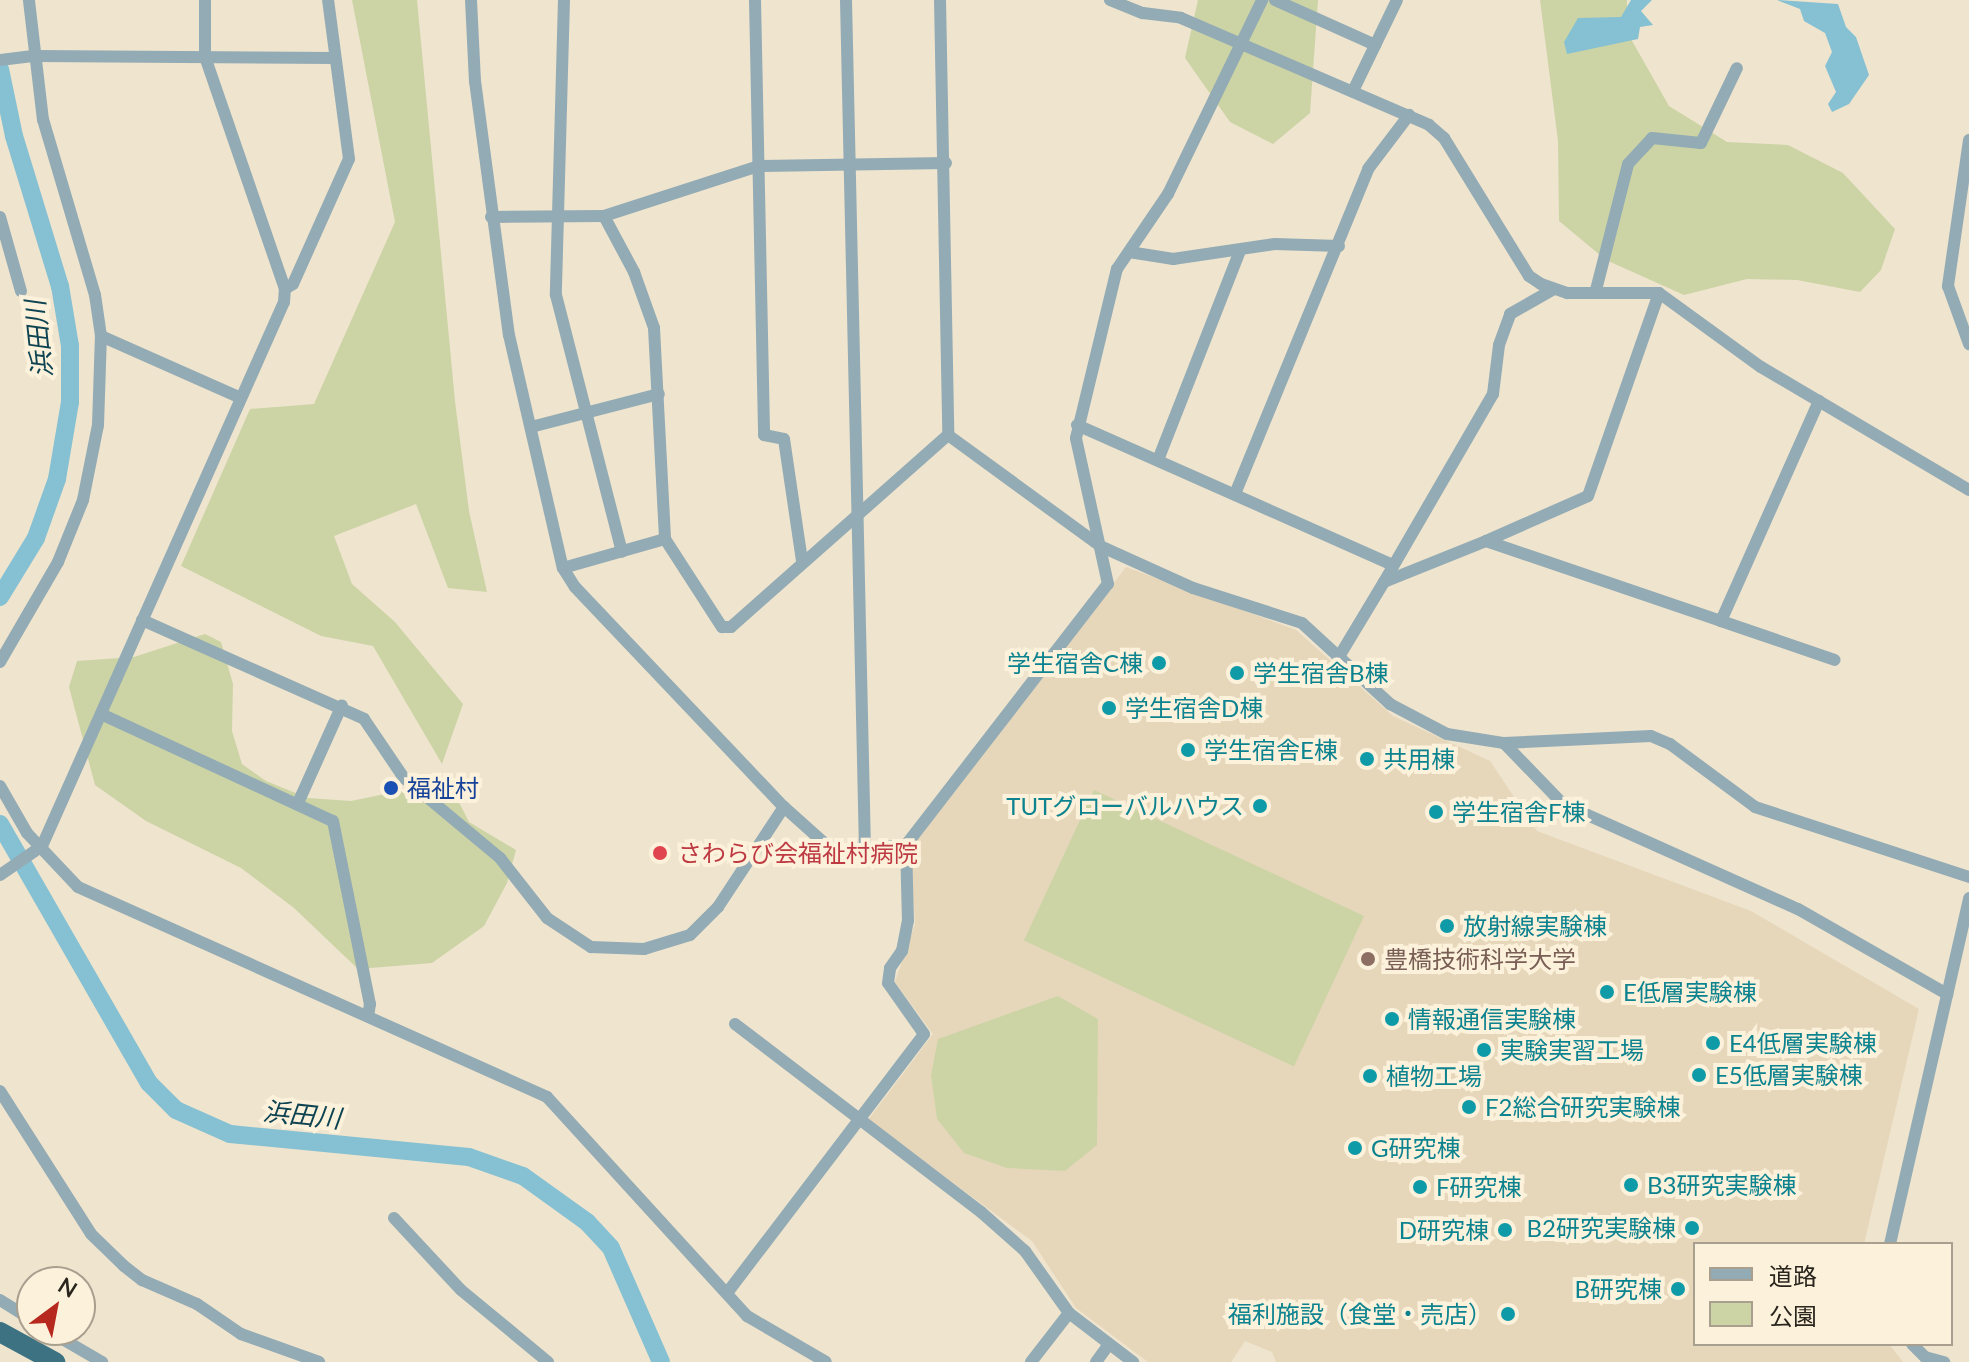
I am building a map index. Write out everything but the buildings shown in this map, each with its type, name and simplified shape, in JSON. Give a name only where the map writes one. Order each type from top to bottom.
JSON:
[{"type":"highway","points":[[0,1332],[55,1362]]},
{"type":"street","points":[[0,662],[58,562],[83,500],[98,425],[101,336],[95,295],[43,120],[32,56],[29,0]]},
{"type":"street","points":[[205,0],[205,57],[285,289]]},
{"type":"street","points":[[0,875],[40,849],[241,398],[285,289],[293,284],[349,159],[328,0]]},
{"type":"street","points":[[471,0],[491,217],[509,335],[563,568],[575,587],[784,807],[833,851],[906,845]]},
{"type":"street","points":[[564,0],[556,295],[622,552]]},
{"type":"street","points":[[755,0],[764,435],[784,439],[802,561]]},
{"type":"street","points":[[846,0],[855,516],[865,850]]},
{"type":"street","points":[[940,0],[946,163],[941,274],[948,435]]},
{"type":"street","points":[[1110,0],[1143,13],[1181,18],[1409,115],[1444,138],[1529,276],[1552,290]]},
{"type":"street","points":[[727,1293],[924,1034],[888,983],[890,968],[902,951],[908,921],[906,845],[1108,584],[1077,425],[1117,269],[1168,194],[1262,0]]},
{"type":"street","points":[[1275,0],[1375,45]]},
{"type":"street","points":[[1353,91],[1397,0]]},
{"type":"street","points":[[0,60],[32,56],[335,58]]},
{"type":"street","points":[[1596,290],[1628,164],[1652,138],[1701,143],[1737,68]]},
{"type":"street","points":[[1235,494],[1368,169],[1409,115]]},
{"type":"street","points":[[1969,140],[1948,286],[1969,344]]},
{"type":"street","points":[[491,217],[604,216],[759,166],[946,163]]},
{"type":"street","points":[[604,216],[634,272],[654,328],[665,539],[722,627],[731,627],[948,435]]},
{"type":"street","points":[[0,217],[21,291]]},
{"type":"street","points":[[1129,252],[1173,259],[1275,244],[1339,246]]},
{"type":"street","points":[[1158,460],[1240,251]]},
{"type":"street","points":[[1340,655],[1493,394],[1499,345],[1510,314],[1552,290],[1659,293],[1819,401],[1969,490]]},
{"type":"street","points":[[1384,582],[1588,496],[1659,293]]},
{"type":"street","points":[[101,336],[241,398]]},
{"type":"street","points":[[531,427],[659,394]]},
{"type":"street","points":[[1721,621],[1819,401]]},
{"type":"street","points":[[1077,425],[1393,565]]},
{"type":"street","points":[[948,435],[1100,546],[1193,588],[1302,623],[1390,704],[1447,734],[1504,743],[1651,736],[1670,744],[1755,807],[1969,877]]},
{"type":"street","points":[[563,568],[665,539]]},
{"type":"street","points":[[1486,541],[1835,660]]},
{"type":"street","points":[[142,620],[342,705],[379,734],[415,789],[500,858],[547,918],[591,947],[644,949],[690,935],[718,907],[784,807]]},
{"type":"street","points":[[298,803],[342,705]]},
{"type":"street","points":[[101,714],[333,821],[370,1004],[368,1016]]},
{"type":"street","points":[[1504,743],[1563,804],[1798,909],[1947,994]]},
{"type":"street","points":[[0,786],[27,833],[53,866],[78,887],[547,1097],[747,1316],[819,1360]]},
{"type":"street","points":[[1890,1242],[1969,898]]},
{"type":"street","points":[[735,1024],[1025,1251],[1069,1313],[1133,1362]]},
{"type":"street","points":[[0,1091],[91,1234],[124,1266],[142,1280],[197,1304],[241,1334],[319,1362]]},
{"type":"street","points":[[394,1218],[461,1290],[548,1362]]},
{"type":"street","points":[[1031,1362],[1069,1313]]},
{"type":"street","points":[[1096,1362],[1109,1344]]},
{"type":"street","points":[[74,1346],[102,1362]]},
{"type":"street","points":[[1914,1346],[1925,1357],[1944,1362]]},
{"type":"shaded area","name":"豊橋技術科学大学","points":[[1126,567],[1296,630],[1393,716],[1490,761],[1537,831],[1751,911],[1919,1009],[1864,1242],[1693,1242],[1693,1346],[1891,1346],[1903,1362],[1276,1362],[1272,1352],[1245,1341],[1231,1362],[1148,1362],[1076,1308],[1032,1241],[868,1120],[933,1034],[895,982],[915,924],[910,849]]},
{"type":"green space","points":[[352,0],[417,0],[455,401],[469,511],[487,592],[448,588],[416,504],[334,536],[352,584],[395,622],[463,704],[442,764],[373,646],[321,636],[181,566],[250,409],[314,404],[395,222]]},
{"type":"green space","points":[[1198,0],[1318,0],[1310,113],[1273,144],[1230,122],[1185,58]]},
{"type":"green space","points":[[1540,0],[1627,0],[1627,32],[1669,106],[1727,142],[1788,145],[1843,173],[1895,229],[1881,270],[1860,292],[1797,280],[1747,279],[1684,295],[1606,260],[1559,221],[1558,141]]},
{"type":"green space","points":[[205,634],[221,642],[233,684],[232,731],[242,764],[266,781],[308,798],[351,801],[448,781],[469,822],[516,850],[507,883],[484,926],[432,963],[358,969],[294,908],[241,868],[146,821],[95,785],[69,687],[77,661],[134,657]]},
{"type":"green space","points":[[1094,790],[1364,916],[1294,1066],[1024,940]]},
{"type":"green space","points":[[1058,996],[1098,1019],[1097,1145],[1065,1171],[1007,1168],[964,1153],[937,1119],[931,1075],[938,1039]]},
{"type":"water","points":[[1631,0],[1652,0],[1641,11],[1653,25],[1640,27],[1638,39],[1567,54],[1564,42],[1578,18],[1621,17]]},
{"type":"water","points":[[1777,0],[1838,4],[1846,27],[1856,37],[1869,75],[1849,104],[1832,112],[1828,104],[1836,92],[1825,66],[1832,52],[1825,33],[1804,21],[1800,9]]},
{"type":"waterway","name":"浜田川","points":[[0,69],[14,136],[60,286],[70,346],[70,402],[57,479],[36,538],[0,597]]},
{"type":"waterway","name":"浜田川","points":[[0,824],[149,1083],[176,1110],[230,1134],[469,1157],[523,1176],[587,1222],[611,1248],[661,1362]]},
{"type":"place","name":"学生宿舎C棟","points":[[1159,663]]},
{"type":"place","name":"学生宿舎B棟","points":[[1237,673]]},
{"type":"place","name":"学生宿舎D棟","points":[[1109,708]]},
{"type":"place","name":"学生宿舎E棟","points":[[1188,750]]},
{"type":"place","name":"共用棟","points":[[1367,759]]},
{"type":"place","name":"福祉村","points":[[391,788]]},
{"type":"place","name":"TUTグローバルハウス","points":[[1260,806]]},
{"type":"place","name":"学生宿舎F棟","points":[[1436,812]]},
{"type":"place","name":"さわらび会福祉村病院","points":[[660,853]]},
{"type":"place","name":"放射線実験棟","points":[[1447,926]]},
{"type":"place","name":"豊橋技術科学大学","points":[[1368,959]]},
{"type":"place","name":"E低層実験棟","points":[[1607,992]]},
{"type":"place","name":"情報通信実験棟","points":[[1392,1019]]},
{"type":"place","name":"E4低層実験棟","points":[[1713,1043]]},
{"type":"place","name":"実験実習工場","points":[[1484,1050]]},
{"type":"place","name":"E5低層実験棟","points":[[1699,1075]]},
{"type":"place","name":"植物工場","points":[[1370,1076]]},
{"type":"place","name":"F2総合研究実験棟","points":[[1469,1107]]},
{"type":"place","name":"G研究棟","points":[[1355,1148]]},
{"type":"place","name":"B3研究実験棟","points":[[1631,1185]]},
{"type":"place","name":"F研究棟","points":[[1420,1187]]},
{"type":"place","name":"B2研究実験棟","points":[[1692,1228]]},
{"type":"place","name":"D研究棟","points":[[1505,1230]]},
{"type":"place","name":"B研究棟","points":[[1678,1289]]},
{"type":"place","name":"福利施設（食堂・売店）","points":[[1508,1314]]}]
